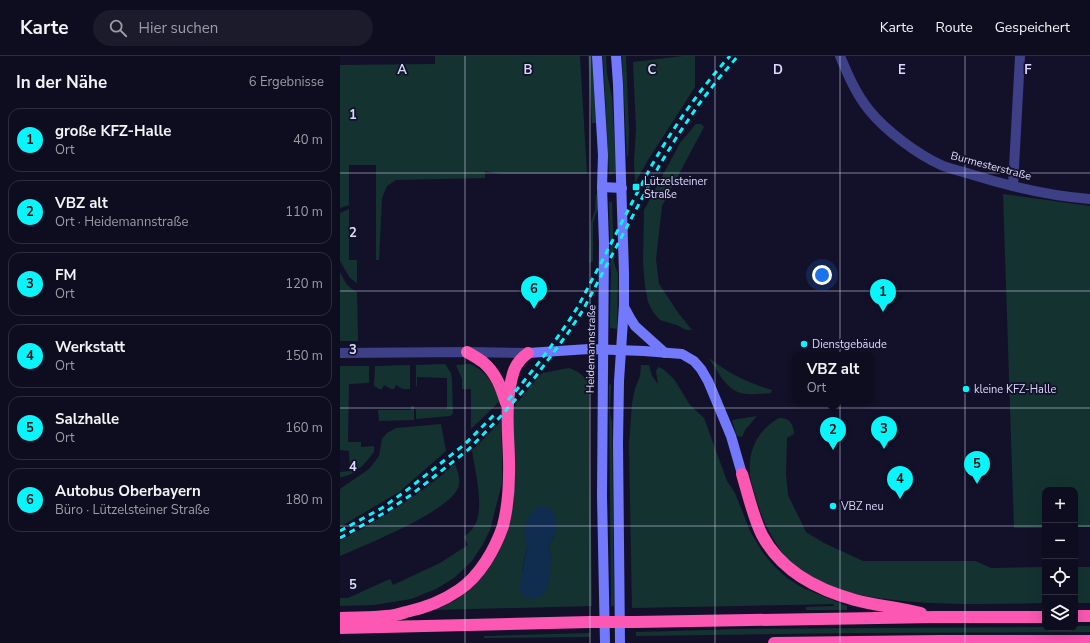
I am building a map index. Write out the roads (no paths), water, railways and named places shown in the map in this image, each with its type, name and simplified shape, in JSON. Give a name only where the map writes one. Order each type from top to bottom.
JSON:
[{"type":"highway","points":[[467,352],[482,361],[491,370],[500,383],[507,406]]},
{"type":"highway","points":[[340,618],[386,616],[423,608],[460,590],[474,577],[488,557],[498,539],[503,525],[507,502],[509,475],[507,406],[515,365],[528,353]]},
{"type":"highway","points":[[742,474],[762,535],[775,554],[793,571],[804,579],[828,591],[856,600],[912,611],[933,617]]},
{"type":"highway","points":[[1078,616],[1090,616]]},
{"type":"highway","points":[[340,628],[590,622],[933,617],[1042,617]]},
{"type":"highway","points":[[774,643],[1090,641]]},
{"type":"main road","name":"Heidemannstraße","points":[[597,56],[603,155],[604,350],[602,496],[605,643]]},
{"type":"main road","points":[[616,56],[622,188],[624,305],[618,443],[620,643]]},
{"type":"main road","points":[[602,187],[622,188]]},
{"type":"main road","points":[[624,305],[635,326],[665,352]]},
{"type":"main road","points":[[528,353],[579,350],[621,350],[682,354],[694,361],[701,369],[731,436],[742,474]]},
{"type":"street","name":"Burmesterstraße","points":[[840,56],[854,86],[869,110],[890,131],[914,150],[942,166],[1000,184],[1076,198],[1090,199]]},
{"type":"street","points":[[1013,186],[1020,56]]},
{"type":"street","points":[[340,353],[528,353]]},
{"type":"water","points":[[543,506],[550,508],[554,514],[557,527],[549,546],[551,558],[548,587],[541,596],[532,599],[523,597],[519,588],[527,547],[524,529],[531,512]]},
{"type":"railway","points":[[508,400],[527,378],[577,308],[660,150],[698,95],[730,56]]},
{"type":"railway","points":[[340,538],[384,513],[411,495],[469,449],[501,416],[536,376],[583,310],[659,166],[678,135],[699,104],[738,56]]},
{"type":"railway","points":[[340,531],[382,508],[407,490],[465,444],[494,415]]},
{"type":"place","name":"Lützelsteiner Straße","points":[[636,187]]},
{"type":"place","name":"Autobus Oberbayern","points":[[534,309]]},
{"type":"place","name":"große KFZ-Halle","points":[[883,312]]},
{"type":"place","name":"Dienstgebäude","points":[[804,344]]},
{"type":"place","name":"kleine KFZ-Halle","points":[[966,389]]},
{"type":"place","name":"FM","points":[[884,449]]},
{"type":"place","name":"VBZ alt","points":[[833,450]]},
{"type":"place","name":"Salzhalle","points":[[977,484]]},
{"type":"place","name":"Werkstatt","points":[[900,499]]},
{"type":"place","name":"VBZ neu","points":[[833,506]]}]
